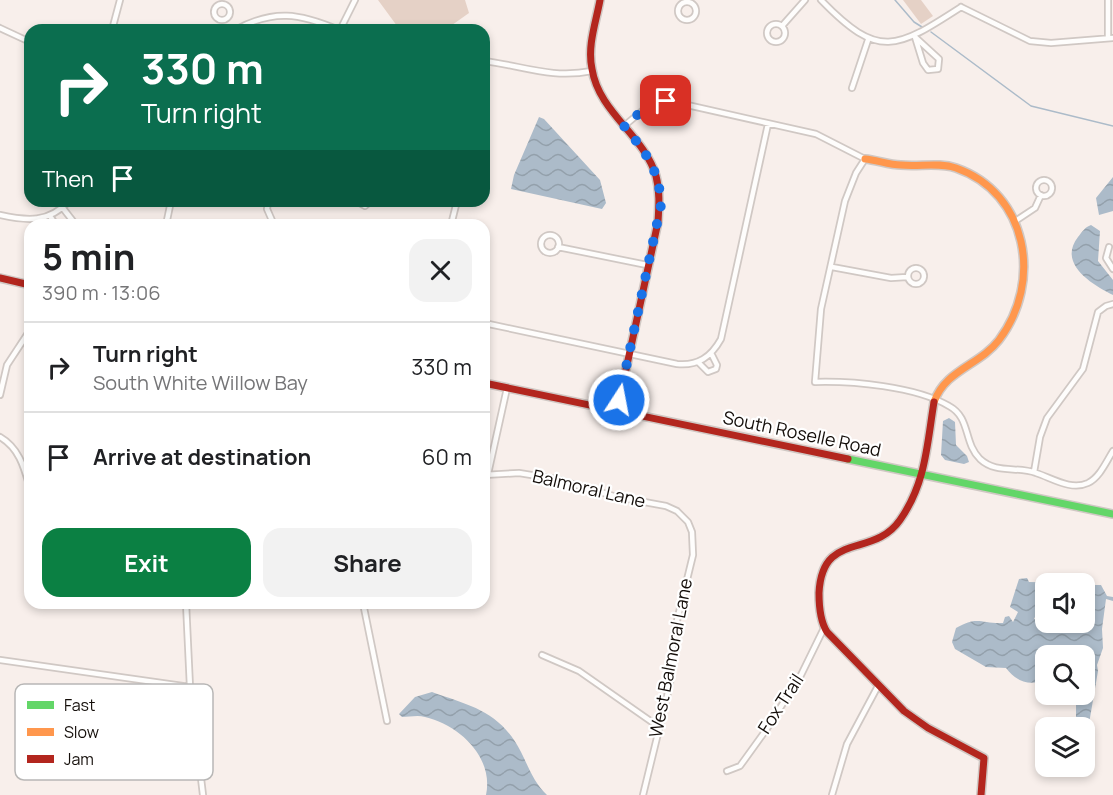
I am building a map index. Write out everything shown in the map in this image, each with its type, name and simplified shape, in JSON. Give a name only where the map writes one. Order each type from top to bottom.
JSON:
[{"type":"main road","points":[[600,0],[591,48],[592,71],[600,93],[652,162],[659,183],[661,205],[617,411]]},
{"type":"main road","points":[[866,159],[897,165],[957,168],[981,180],[1001,199],[1017,220],[1024,249],[1026,271],[1021,295],[1011,322],[998,342],[945,382],[934,399],[930,442],[909,505],[894,529],[876,538],[842,547],[828,558],[820,578],[819,601],[824,628],[878,686],[927,728],[984,758],[984,781],[981,795]]},
{"type":"main road","points":[[0,278],[24,284]]},
{"type":"main road","name":"South Roselle Road","points":[[490,384],[1113,514]]},
{"type":"street","points":[[114,24],[120,0]]},
{"type":"street","points":[[342,24],[355,0]]},
{"type":"street","points":[[782,26],[805,0]]},
{"type":"street","points":[[821,0],[845,25],[868,40],[893,43],[915,37],[961,8]]},
{"type":"street","points":[[960,0],[961,8]]},
{"type":"street","points":[[961,8],[1030,41],[1051,43],[1111,38],[1108,0]]},
{"type":"street","points":[[246,24],[257,18],[285,15],[325,24]]},
{"type":"street","points":[[227,18],[231,24]]},
{"type":"street","points":[[0,28],[24,39]]},
{"type":"street","points":[[915,37],[939,59],[938,69],[928,70],[923,63],[915,37]]},
{"type":"street","points":[[852,88],[868,40]]},
{"type":"street","points":[[490,63],[549,75],[570,75],[592,71]]},
{"type":"street","points":[[624,126],[648,106],[666,101],[816,134],[866,159],[856,173],[845,201],[821,309],[815,382],[843,381],[877,385],[934,399],[950,406],[963,417],[970,446],[982,460],[1005,470],[1034,472],[1072,486],[1087,484],[1100,473],[1113,451]]},
{"type":"street","points":[[490,324],[677,364],[699,363],[709,356],[721,339],[768,124]]},
{"type":"street","points":[[1017,220],[1035,208],[1041,195]]},
{"type":"street","points":[[34,219],[50,216],[62,207],[71,219]]},
{"type":"street","points":[[0,215],[24,219]]},
{"type":"street","points":[[553,236],[558,241],[558,247],[553,253],[545,253],[541,248],[541,241],[544,237],[553,236]]},
{"type":"street","points":[[558,247],[647,265]]},
{"type":"street","points":[[1109,247],[1106,258],[1113,269]]},
{"type":"street","points":[[831,267],[891,279],[907,277]]},
{"type":"street","points":[[1034,472],[1040,437],[1047,418],[1083,369],[1098,312],[1113,304]]},
{"type":"street","points":[[0,395],[7,365],[24,339]]},
{"type":"street","points":[[699,363],[708,372],[716,369],[717,365],[709,356]]},
{"type":"street","points":[[490,458],[507,388]]},
{"type":"street","points":[[0,437],[11,443],[24,467]]},
{"type":"street","name":"Balmoral Lane","points":[[490,474],[519,473],[556,479],[617,497],[666,506],[677,511],[688,522]]},
{"type":"street","name":"West Balmoral Lane","points":[[643,795],[670,684],[676,623],[693,555],[692,532],[688,522]]},
{"type":"street","points":[[186,609],[190,684]]},
{"type":"street","points":[[364,609],[387,721]]},
{"type":"street","name":"Fox Trail","points":[[727,771],[740,766],[766,730],[801,675],[824,628]]},
{"type":"street","points":[[542,655],[579,672],[659,728]]},
{"type":"street","points":[[0,660],[169,684]]},
{"type":"street","points":[[832,795],[847,744],[878,686]]},
{"type":"street","points":[[201,780],[203,795]]},
{"type":"shaded area","points":[[378,0],[465,0],[469,13],[453,24],[396,24]]},
{"type":"shaded area","points":[[903,0],[921,0],[933,16],[921,24]]},
{"type":"water","points":[[539,117],[544,119],[600,180],[606,203],[602,209],[511,189],[514,175]]},
{"type":"water","points":[[1113,177],[1113,211],[1099,215],[1096,198]]},
{"type":"water","points":[[1091,225],[1100,231],[1098,261],[1113,280],[1113,295],[1096,286],[1080,272],[1072,256],[1078,237],[1085,228]]},
{"type":"water","points":[[949,418],[955,422],[956,445],[967,456],[969,462],[964,464],[945,460],[941,455],[943,421]]},
{"type":"water","points":[[1027,578],[1029,582],[1035,582],[1035,633],[1095,633],[1095,585],[1101,585],[1107,596],[1113,597],[1113,601],[1106,599],[1102,629],[1103,648],[1097,665],[1095,689],[1095,645],[1035,645],[1034,683],[1019,680],[1006,668],[986,667],[955,649],[952,642],[956,628],[963,624],[980,621],[1003,623],[1005,617],[1009,616],[1013,622],[1018,612],[1010,607],[1019,579]]},
{"type":"water","points":[[432,692],[472,706],[504,727],[513,738],[535,780],[547,795],[486,795],[485,768],[472,745],[462,735],[438,721],[422,716],[402,717],[399,714],[415,697]]},
{"type":"water","points":[[1076,705],[1092,705],[1090,717],[1076,717]]},
{"type":"waterway","points":[[895,0],[914,22],[922,27]]},
{"type":"waterway","points":[[931,32],[1031,106],[1113,126]]},
{"type":"traffic: fast","points":[[848,459],[1113,514]]},
{"type":"traffic: slow","points":[[865,159],[896,165],[949,166],[980,180],[999,197],[1013,218],[1021,242],[1024,267],[1021,292],[1013,317],[991,349],[946,382],[934,402]]},
{"type":"traffic: jam","points":[[600,0],[591,52],[596,85],[603,99],[650,161],[659,193],[658,222],[617,411]]},
{"type":"traffic: jam","points":[[0,278],[24,284]]},
{"type":"traffic: jam","points":[[490,384],[848,459]]},
{"type":"traffic: jam","points":[[934,402],[924,463],[909,506],[889,532],[839,552],[829,560],[822,573],[819,593],[820,608],[827,632],[904,711],[928,728],[984,758],[981,795]]},
{"type":"route","points":[[619,400],[661,205],[659,183],[652,162],[624,126],[648,106],[666,101]]}]
